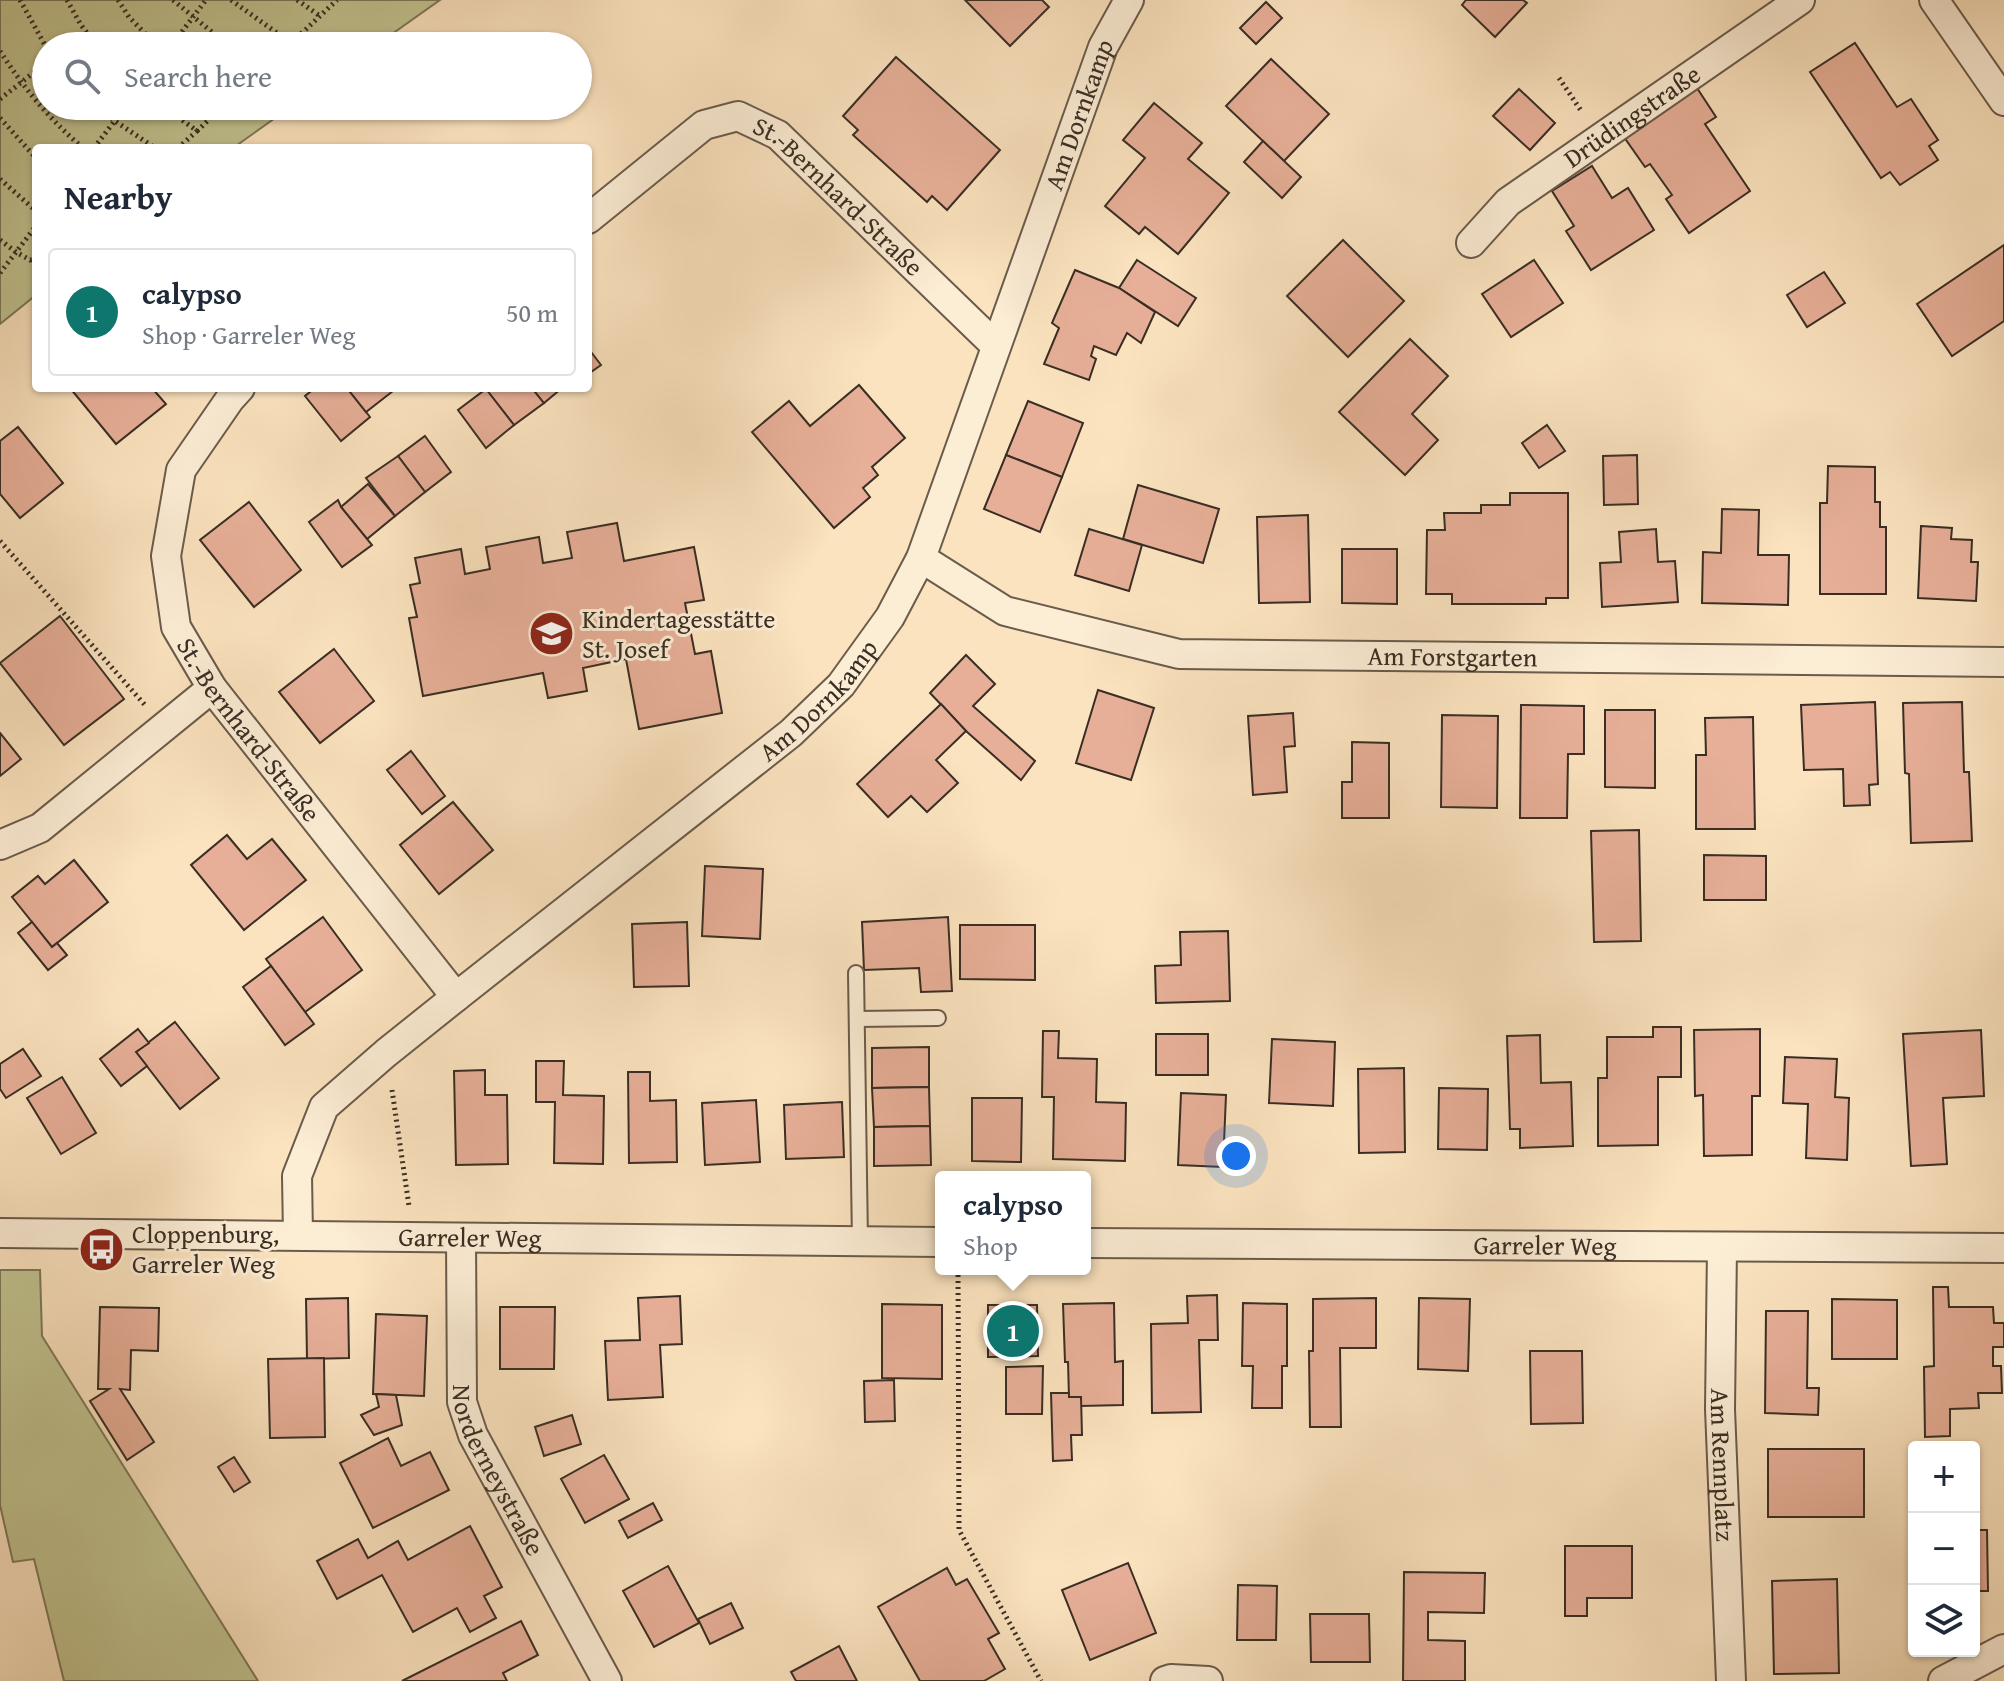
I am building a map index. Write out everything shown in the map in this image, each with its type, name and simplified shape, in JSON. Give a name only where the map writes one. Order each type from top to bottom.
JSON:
[{"type":"street","name":"Am Dornkamp","points":[[298,1235],[297,1176],[324,1107],[386,1053],[791,733],[841,685],[890,617],[921,558],[1103,47],[1129,0]]},
{"type":"street","name":"Drüdingstraße","points":[[1471,243],[1508,202],[1800,0]]},
{"type":"street","points":[[1934,0],[2004,101]]},
{"type":"street","name":"St.-Bernhard-Straße","points":[[592,216],[704,125],[738,116],[778,135],[996,346]]},
{"type":"street","name":"St.-Bernhard-Straße","points":[[236,392],[181,470],[166,556],[176,627],[212,688],[456,997]]},
{"type":"street","name":"Am Forstgarten","points":[[921,558],[1005,611],[1179,654],[2004,662]]},
{"type":"street","points":[[0,845],[40,828],[212,688]]},
{"type":"street","name":"Garreler Weg","points":[[0,1233],[935,1242]]},
{"type":"street","name":"Norderneystraße","points":[[461,1238],[462,1402],[473,1435],[607,1681]]},
{"type":"street","name":"Garreler Weg","points":[[1091,1243],[2004,1248]]},
{"type":"street","name":"Am Rennplatz","points":[[1722,1247],[1720,1409],[1731,1681]]},
{"type":"street","points":[[1943,1681],[2004,1649]]},
{"type":"street","points":[[1165,1681],[1208,1681]]},
{"type":"lane","points":[[856,973],[860,1242]]},
{"type":"lane","points":[[857,1019],[938,1018]]},
{"type":"path","points":[[20,0],[38,32]]},
{"type":"path","points":[[67,0],[86,32]]},
{"type":"path","points":[[118,0],[143,32]]},
{"type":"path","points":[[173,0],[212,32]]},
{"type":"path","points":[[182,32],[206,0]]},
{"type":"path","points":[[231,0],[272,32]]},
{"type":"path","points":[[297,0],[320,16]]},
{"type":"path","points":[[303,32],[337,0]]},
{"type":"path","points":[[0,51],[32,96]]},
{"type":"path","points":[[0,99],[32,74]]},
{"type":"path","points":[[1559,78],[1600,139]]},
{"type":"path","points":[[0,118],[32,154]]},
{"type":"path","points":[[54,120],[79,144]]},
{"type":"path","points":[[182,120],[197,131]]},
{"type":"path","points":[[182,144],[208,120]]},
{"type":"path","points":[[97,144],[115,121],[149,144]]},
{"type":"path","points":[[0,179],[32,207]]},
{"type":"path","points":[[0,273],[32,231]]},
{"type":"path","points":[[0,240],[32,260]]},
{"type":"path","points":[[0,541],[164,727]]},
{"type":"path","points":[[386,1053],[414,1237]]},
{"type":"path","points":[[958,1275],[959,1530],[1041,1681]]},
{"type":"green space","points":[[0,0],[440,0],[395,32],[32,32],[32,120],[272,120],[239,144],[32,144],[32,298],[0,324]]},
{"type":"green space","points":[[0,1270],[40,1270],[42,1336],[258,1681],[64,1681],[34,1559],[13,1562],[0,1505]]},
{"type":"building","points":[[965,0],[1042,0],[1049,7],[1010,46]]},
{"type":"building","points":[[1466,0],[1523,0],[1527,3],[1495,37],[1462,5]]},
{"type":"building","points":[[1266,2],[1282,18],[1256,44],[1240,28]]},
{"type":"building","points":[[1855,43],[1897,107],[1911,99],[1938,140],[1929,146],[1938,160],[1900,185],[1890,172],[1881,178],[1810,72]]},
{"type":"building","points":[[896,57],[1000,150],[947,210],[932,196],[927,202],[853,135],[858,130],[843,116]]},
{"type":"building","points":[[1271,59],[1329,114],[1284,161],[1226,106]]},
{"type":"building","points":[[1697,88],[1716,117],[1705,124],[1750,191],[1689,233],[1666,199],[1672,195],[1650,164],[1645,167],[1624,137]]},
{"type":"building","points":[[1519,89],[1555,123],[1530,150],[1493,116]]},
{"type":"building","points":[[1154,103],[1202,143],[1188,159],[1229,193],[1178,254],[1145,227],[1139,234],[1105,206],[1145,158],[1123,140]]},
{"type":"building","points":[[1263,141],[1301,177],[1282,198],[1244,162]]},
{"type":"building","points":[[1592,166],[1612,198],[1628,188],[1654,230],[1591,270],[1566,231],[1574,226],[1552,191]]},
{"type":"building","points":[[1343,240],[1404,301],[1348,357],[1287,296]]},
{"type":"building","points":[[2004,245],[2004,321],[1952,356],[1917,304]]},
{"type":"building","points":[[1137,260],[1196,298],[1178,326],[1119,288]]},
{"type":"building","points":[[1534,260],[1563,303],[1511,337],[1482,294]]},
{"type":"building","points":[[1075,270],[1119,288],[1155,312],[1141,343],[1127,333],[1116,355],[1094,346],[1091,356],[1096,359],[1089,380],[1044,364],[1059,328],[1052,323]]},
{"type":"building","points":[[1824,272],[1845,303],[1807,327],[1787,295]]},
{"type":"building","points":[[1410,339],[1448,376],[1412,414],[1438,440],[1405,475],[1339,412]]},
{"type":"building","points":[[592,353],[601,365],[592,371]]},
{"type":"building","points":[[859,385],[905,438],[872,467],[878,475],[863,488],[870,497],[834,528],[752,432],[789,401],[810,426]]},
{"type":"building","points":[[73,392],[156,392],[166,404],[116,444]]},
{"type":"building","points":[[310,392],[350,392],[370,417],[341,441],[305,396]]},
{"type":"building","points":[[350,392],[392,392],[366,412]]},
{"type":"building","points":[[482,392],[488,392],[514,425],[486,448],[458,410]]},
{"type":"building","points":[[488,392],[535,392],[544,403],[514,425]]},
{"type":"building","points":[[535,392],[557,392],[544,403]]},
{"type":"building","points":[[1028,401],[1083,423],[1062,477],[1006,455]]},
{"type":"building","points":[[1547,425],[1565,451],[1539,468],[1522,443]]},
{"type":"building","points":[[18,427],[63,483],[20,518],[0,494],[0,441]]},
{"type":"building","points":[[425,436],[451,472],[425,492],[398,456]]},
{"type":"building","points":[[1006,455],[1062,477],[1040,532],[984,509]]},
{"type":"building","points":[[1637,455],[1638,504],[1604,505],[1603,456]]},
{"type":"building","points":[[398,456],[425,492],[395,516],[366,478]]},
{"type":"building","points":[[1828,466],[1875,467],[1875,502],[1880,502],[1880,527],[1886,527],[1886,594],[1820,594],[1820,503],[1827,503]]},
{"type":"building","points":[[368,484],[395,516],[367,539],[341,507]]},
{"type":"building","points":[[1138,485],[1219,509],[1203,563],[1123,539]]},
{"type":"building","points":[[1510,493],[1568,493],[1568,598],[1546,598],[1546,604],[1452,604],[1452,594],[1426,594],[1427,530],[1445,530],[1444,513],[1481,513],[1481,505],[1510,505]]},
{"type":"building","points":[[338,500],[372,545],[342,567],[309,522]]},
{"type":"building","points":[[249,502],[301,570],[254,607],[200,540]]},
{"type":"building","points":[[1722,509],[1759,510],[1758,555],[1789,555],[1788,605],[1702,603],[1703,552],[1721,553]]},
{"type":"building","points":[[1308,515],[1310,602],[1259,603],[1257,517]]},
{"type":"building","name":"Kindertagesstätte St. Josef","points":[[617,523],[624,561],[694,547],[704,600],[685,603],[695,654],[711,651],[722,713],[639,729],[626,659],[583,668],[587,691],[548,698],[543,673],[423,696],[409,618],[417,617],[410,585],[420,583],[415,558],[461,549],[465,574],[490,569],[486,547],[539,537],[543,563],[572,558],[567,532]]},
{"type":"building","points":[[1921,526],[1952,528],[1951,539],[1972,540],[1971,562],[1978,562],[1976,601],[1918,598]]},
{"type":"building","points":[[1089,529],[1142,545],[1129,591],[1075,575]]},
{"type":"building","points":[[1656,529],[1658,562],[1675,561],[1678,602],[1602,607],[1600,563],[1621,562],[1619,532]]},
{"type":"building","points":[[1342,549],[1397,549],[1397,604],[1342,603]]},
{"type":"building","points":[[60,616],[124,699],[64,745],[0,663]]},
{"type":"building","points":[[334,649],[374,701],[320,743],[279,692]]},
{"type":"building","points":[[966,655],[995,684],[973,706],[1035,761],[1021,780],[966,731],[930,693]]},
{"type":"building","points":[[1098,690],[1154,708],[1131,780],[1076,763]]},
{"type":"building","points":[[1875,702],[1878,784],[1869,785],[1870,805],[1844,806],[1843,769],[1804,770],[1801,705]]},
{"type":"building","points":[[1962,702],[1964,772],[1969,772],[1972,841],[1911,843],[1903,703]]},
{"type":"building","points":[[941,704],[966,731],[936,760],[958,783],[927,812],[911,796],[888,817],[857,784]]},
{"type":"building","points":[[1521,705],[1584,706],[1584,754],[1568,754],[1567,818],[1520,818]]},
{"type":"building","points":[[1605,710],[1655,710],[1655,788],[1605,787]]},
{"type":"building","points":[[1293,713],[1295,746],[1284,747],[1287,792],[1253,795],[1248,716]]},
{"type":"building","points":[[1442,715],[1498,716],[1497,808],[1441,807]]},
{"type":"building","points":[[1753,717],[1755,829],[1696,829],[1696,755],[1706,755],[1705,718]]},
{"type":"building","points":[[0,733],[21,759],[0,776]]},
{"type":"building","points":[[1352,742],[1389,743],[1389,818],[1342,818],[1342,782],[1352,782]]},
{"type":"building","points":[[411,751],[445,796],[422,814],[387,770]]},
{"type":"building","points":[[453,802],[493,850],[439,894],[400,845]]},
{"type":"building","points":[[1639,830],[1641,941],[1594,942],[1591,831]]},
{"type":"building","points":[[227,835],[247,859],[272,839],[306,880],[244,930],[191,865]]},
{"type":"building","points":[[1704,855],[1766,856],[1766,900],[1704,900]]},
{"type":"building","points":[[74,860],[108,902],[52,947],[12,897],[38,876],[45,884]]},
{"type":"building","points":[[705,866],[763,869],[760,939],[702,936]]},
{"type":"building","points":[[323,917],[362,970],[305,1012],[266,959]]},
{"type":"building","points":[[948,917],[952,991],[921,992],[919,968],[864,970],[862,922]]},
{"type":"building","points":[[32,922],[52,947],[57,943],[67,955],[48,970],[18,933]]},
{"type":"building","points":[[687,922],[689,986],[634,987],[632,924]]},
{"type":"building","points":[[960,925],[1035,925],[1035,980],[960,979]]},
{"type":"building","points":[[1228,931],[1230,1001],[1156,1003],[1155,966],[1181,965],[1180,932]]},
{"type":"building","points":[[271,966],[314,1024],[285,1045],[243,987]]},
{"type":"building","points":[[175,1022],[219,1078],[180,1109],[136,1052]]},
{"type":"building","points":[[1653,1027],[1681,1027],[1681,1077],[1658,1077],[1658,1145],[1598,1146],[1598,1078],[1607,1078],[1607,1037],[1653,1037]]},
{"type":"building","points":[[138,1029],[149,1043],[136,1052],[147,1066],[121,1086],[100,1059]]},
{"type":"building","points":[[1760,1029],[1760,1096],[1752,1096],[1752,1155],[1704,1156],[1703,1095],[1695,1096],[1694,1030]]},
{"type":"building","points":[[1981,1030],[1984,1096],[1943,1098],[1947,1164],[1911,1166],[1903,1034]]},
{"type":"building","points":[[1043,1031],[1059,1031],[1058,1058],[1097,1059],[1096,1102],[1126,1103],[1125,1161],[1053,1159],[1054,1097],[1042,1097]]},
{"type":"building","points":[[1156,1034],[1208,1034],[1208,1075],[1156,1075]]},
{"type":"building","points":[[1540,1035],[1541,1083],[1571,1082],[1573,1146],[1520,1148],[1520,1129],[1510,1129],[1507,1036]]},
{"type":"building","points":[[1272,1039],[1335,1042],[1333,1106],[1269,1103]]},
{"type":"building","points":[[929,1047],[929,1087],[872,1088],[872,1048]]},
{"type":"building","points":[[23,1049],[41,1076],[6,1098],[0,1089],[0,1064]]},
{"type":"building","points":[[1785,1057],[1837,1059],[1835,1097],[1849,1098],[1847,1160],[1806,1158],[1808,1104],[1783,1103]]},
{"type":"building","points":[[536,1061],[564,1061],[563,1095],[604,1096],[603,1164],[554,1163],[555,1102],[536,1102]]},
{"type":"building","points":[[1404,1068],[1405,1152],[1359,1153],[1358,1069]]},
{"type":"building","points":[[485,1070],[485,1095],[507,1095],[508,1164],[456,1165],[454,1071]]},
{"type":"building","points":[[628,1072],[650,1072],[650,1101],[676,1100],[677,1162],[629,1163]]},
{"type":"building","points":[[62,1077],[96,1133],[61,1154],[27,1098]]},
{"type":"building","points":[[929,1087],[930,1126],[874,1127],[872,1088]]},
{"type":"building","points":[[1439,1088],[1488,1089],[1487,1150],[1438,1149]]},
{"type":"building","points":[[1181,1093],[1226,1095],[1223,1167],[1178,1165]]},
{"type":"building","points":[[972,1098],[1022,1098],[1021,1162],[972,1161]]},
{"type":"building","points":[[756,1100],[760,1162],[705,1165],[702,1103]]},
{"type":"building","points":[[842,1102],[844,1157],[786,1159],[784,1105]]},
{"type":"building","points":[[930,1126],[931,1165],[874,1166],[874,1127]]},
{"type":"building","points":[[1933,1287],[1948,1287],[1949,1307],[1993,1307],[1994,1323],[2004,1323],[2004,1347],[1993,1347],[1993,1366],[2001,1366],[2002,1393],[1978,1393],[1979,1408],[1950,1409],[1950,1436],[1925,1437],[1924,1367],[1934,1366]]},
{"type":"building","points":[[1217,1295],[1218,1340],[1199,1340],[1201,1412],[1152,1413],[1151,1324],[1188,1323],[1187,1296]]},
{"type":"building","points":[[680,1296],[682,1344],[660,1345],[663,1397],[608,1400],[605,1341],[640,1340],[638,1298]]},
{"type":"building","points":[[348,1298],[349,1358],[307,1359],[306,1299]]},
{"type":"building","points":[[1376,1298],[1376,1348],[1340,1348],[1341,1427],[1310,1427],[1309,1351],[1313,1351],[1313,1299]]},
{"type":"building","points":[[1419,1298],[1470,1299],[1468,1371],[1418,1369]]},
{"type":"building","points":[[1832,1299],[1897,1300],[1897,1359],[1832,1359]]},
{"type":"building","points":[[1114,1303],[1115,1362],[1123,1361],[1123,1405],[1081,1406],[1081,1397],[1069,1397],[1063,1304]]},
{"type":"building","points":[[1243,1303],[1287,1304],[1287,1366],[1282,1366],[1282,1408],[1252,1408],[1253,1366],[1242,1366]]},
{"type":"building","points":[[882,1304],[942,1305],[942,1379],[882,1378]]},
{"type":"building","points":[[988,1305],[1037,1305],[1038,1356],[988,1357]]},
{"type":"building","points":[[100,1307],[159,1308],[158,1351],[131,1350],[130,1390],[120,1389],[154,1442],[127,1460],[90,1401],[109,1389],[98,1389]]},
{"type":"building","points":[[500,1307],[555,1307],[554,1369],[500,1369]]},
{"type":"building","points":[[1766,1311],[1808,1311],[1807,1388],[1819,1388],[1818,1415],[1765,1413]]},
{"type":"building","points":[[376,1314],[427,1316],[424,1396],[373,1394]]},
{"type":"building","points":[[1530,1351],[1582,1351],[1583,1423],[1531,1424]]},
{"type":"building","points":[[324,1358],[325,1437],[270,1438],[268,1359]]},
{"type":"building","points":[[1043,1366],[1042,1414],[1006,1414],[1006,1367]]},
{"type":"building","points":[[894,1380],[895,1421],[865,1422],[864,1381]]},
{"type":"building","points":[[1051,1393],[1081,1397],[1082,1435],[1071,1435],[1072,1460],[1053,1461]]},
{"type":"building","points":[[376,1394],[396,1395],[402,1425],[374,1435],[361,1415],[379,1407]]},
{"type":"building","points":[[572,1415],[581,1444],[544,1456],[535,1427]]},
{"type":"building","points":[[388,1438],[401,1466],[430,1452],[449,1490],[373,1528],[340,1463]]},
{"type":"building","points":[[1768,1449],[1864,1449],[1864,1517],[1768,1517]]},
{"type":"building","points":[[604,1455],[629,1499],[585,1523],[561,1479]]},
{"type":"building","points":[[234,1457],[250,1482],[234,1492],[218,1467]]},
{"type":"building","points":[[653,1503],[662,1520],[628,1538],[619,1521]]},
{"type":"building","points":[[470,1526],[502,1587],[484,1596],[496,1618],[470,1632],[457,1608],[413,1632],[382,1575],[337,1599],[317,1561],[358,1539],[368,1558],[398,1541],[408,1560]]},
{"type":"building","points":[[1980,1530],[1987,1530],[1988,1591],[1980,1591]]},
{"type":"building","points":[[1565,1546],[1632,1546],[1632,1598],[1587,1598],[1587,1616],[1565,1616]]},
{"type":"building","points":[[1128,1563],[1156,1633],[1090,1660],[1062,1590]]},
{"type":"building","points":[[668,1566],[699,1623],[654,1647],[623,1591]]},
{"type":"building","points":[[947,1568],[956,1585],[967,1579],[999,1633],[988,1639],[1005,1669],[984,1681],[920,1681],[878,1607]]},
{"type":"building","points":[[1404,1572],[1485,1573],[1484,1613],[1428,1612],[1428,1640],[1465,1641],[1465,1681],[1403,1681]]},
{"type":"building","points":[[1837,1579],[1839,1673],[1774,1674],[1772,1581]]},
{"type":"building","points":[[1238,1585],[1277,1586],[1276,1640],[1237,1640]]},
{"type":"building","points":[[731,1603],[743,1628],[710,1644],[698,1619]]},
{"type":"building","points":[[1310,1614],[1369,1614],[1370,1662],[1311,1662]]},
{"type":"building","points":[[521,1621],[538,1655],[503,1673],[507,1681],[402,1681]]},
{"type":"building","points":[[839,1646],[857,1681],[796,1681],[791,1672]]},
{"type":"place","name":"Kindertagesstätte St. Josef","points":[[551,634]]},
{"type":"place","name":"Cloppenburg, Garreler Weg","points":[[101,1249]]},
{"type":"place","name":"calypso","points":[[1013,1331]]}]
